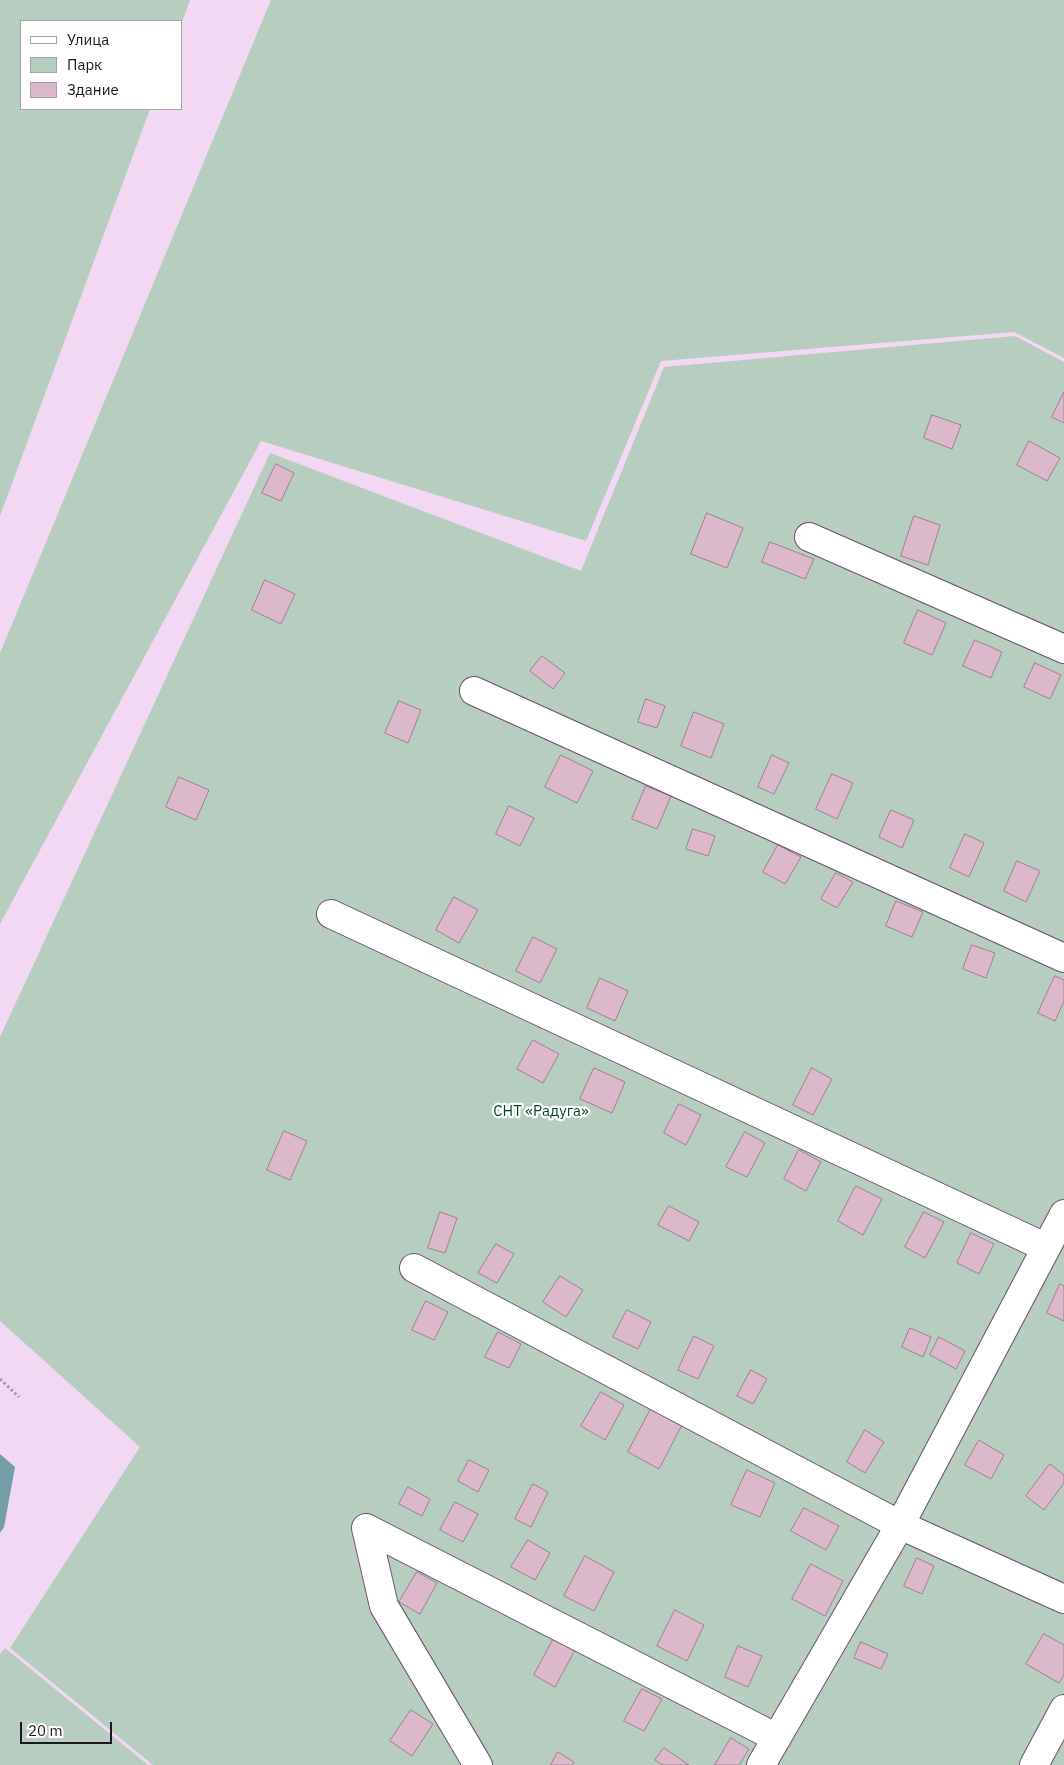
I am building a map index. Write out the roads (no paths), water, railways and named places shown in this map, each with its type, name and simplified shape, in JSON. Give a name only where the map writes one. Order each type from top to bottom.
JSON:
[{"type":"street","points":[[809,537],[1064,649]]},
{"type":"street","points":[[474,691],[1064,958]]},
{"type":"street","points":[[331,914],[1045,1247]]},
{"type":"street","points":[[761,1765],[900,1525],[1064,1214]]},
{"type":"street","points":[[414,1268],[900,1525],[1064,1599]]},
{"type":"street","points":[[478,1765],[384,1606],[366,1528],[777,1738]]},
{"type":"street","points":[[1034,1765],[1064,1709]]},
{"type":"park label","name":"СНТ «Радуга»","points":[[541,1112]]}]
